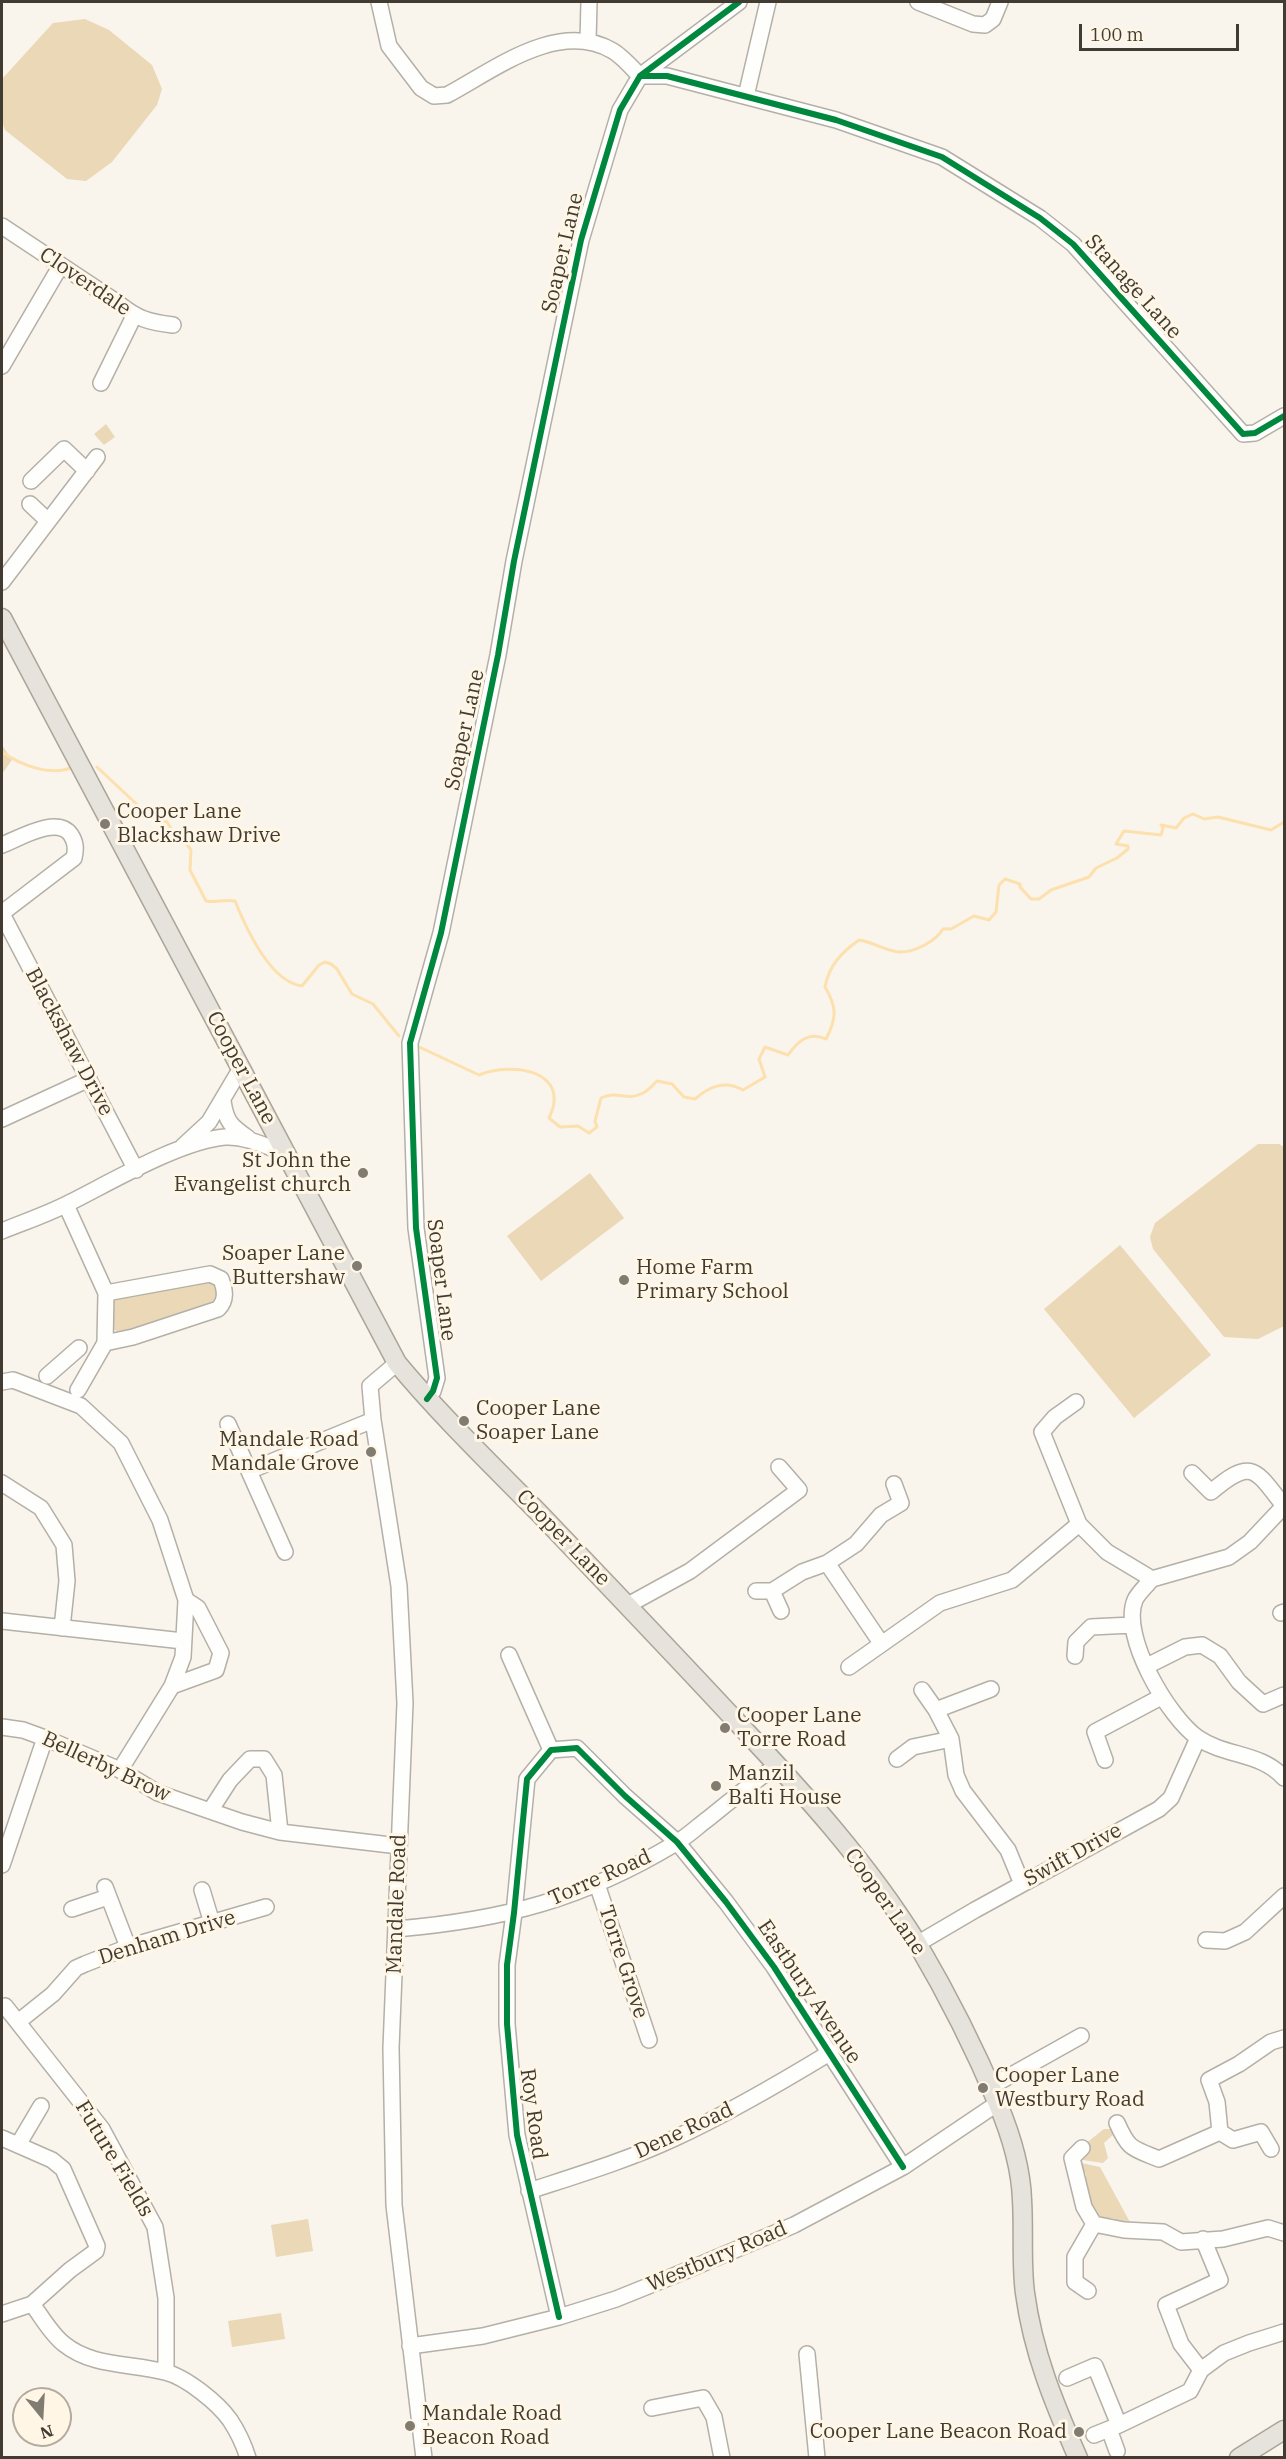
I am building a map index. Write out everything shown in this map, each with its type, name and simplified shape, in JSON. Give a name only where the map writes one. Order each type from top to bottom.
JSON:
[{"type":"main road","name":"Cooper Lane","points":[[2,618],[397,1363],[427,1399],[628,1605],[777,1764],[839,1836],[881,1891],[917,1944],[966,2032],[1016,2152],[1022,2196],[1025,2291],[1032,2332],[1046,2385],[1078,2457]]},
{"type":"main road","points":[[1240,2457],[1284,2430]]},
{"type":"street","points":[[379,2],[389,46],[421,88],[434,96],[447,95],[536,47],[557,41],[588,42],[613,51],[640,76],[739,2]]},
{"type":"street","points":[[588,42],[589,2]]},
{"type":"street","points":[[746,96],[768,2]]},
{"type":"street","points":[[918,2],[973,24],[985,25],[993,19],[1000,2]]},
{"type":"street","name":"Stanage Lane","points":[[640,76],[667,76],[836,120],[942,157],[1048,223],[1088,259],[1131,311],[1243,434],[1255,433],[1284,416]]},
{"type":"street","name":"Soaper Lane","points":[[427,1399],[433,1391],[437,1378],[416,1228],[410,1043],[441,933],[498,656],[514,561],[581,240],[620,110],[640,76]]},
{"type":"street","name":"Cloverdale","points":[[2,226],[134,315],[147,322],[173,325]]},
{"type":"street","points":[[2,366],[62,266]]},
{"type":"street","points":[[101,383],[134,315]]},
{"type":"street","points":[[31,481],[64,448],[87,471]]},
{"type":"street","points":[[2,582],[97,456]]},
{"type":"street","points":[[30,504],[47,520]]},
{"type":"street","points":[[2,845],[53,825],[67,830],[75,842],[76,850],[74,858],[2,913]]},
{"type":"street","name":"Blackshaw Drive","points":[[2,913],[136,1170]]},
{"type":"street","points":[[179,1150],[209,1122],[241,1068]]},
{"type":"street","points":[[2,1119],[88,1079]]},
{"type":"street","points":[[223,1101],[226,1118],[234,1129],[253,1141],[287,1154]]},
{"type":"street","points":[[2,1231],[66,1205],[179,1150],[228,1137],[253,1141]]},
{"type":"street","points":[[64,1362],[81,1386],[105,1343],[106,1293],[66,1205]]},
{"type":"street","points":[[105,1343],[144,1334],[218,1308],[224,1298],[224,1287],[221,1279],[210,1274],[106,1293]]},
{"type":"street","points":[[48,1376],[78,1348]]},
{"type":"street","name":"Mandale Road","points":[[397,1363],[370,1386],[373,1420],[399,1586],[405,1703],[391,2048],[394,2205],[424,2457]]},
{"type":"street","points":[[2,1382],[12,1380],[81,1406],[121,1443],[160,1520],[186,1600],[183,1657],[172,1686],[120,1770]]},
{"type":"street","points":[[1076,1402],[1036,1432],[1079,1524],[1107,1552],[1152,1579]]},
{"type":"street","points":[[249,1471],[373,1420]]},
{"type":"street","points":[[228,1424],[285,1552]]},
{"type":"street","points":[[628,1605],[690,1571],[804,1486],[779,1467]]},
{"type":"street","points":[[1192,1473],[1211,1492],[1230,1476],[1240,1471],[1253,1471],[1264,1478],[1284,1506],[1250,1542],[1229,1557],[1152,1579],[1135,1600],[1132,1624],[1146,1666],[1161,1697],[1179,1722],[1198,1738],[1222,1751],[1263,1761],[1284,1778]]},
{"type":"street","points":[[2,1483],[41,1508],[64,1545],[67,1581],[62,1628]]},
{"type":"street","points":[[756,1591],[772,1591],[802,1572],[827,1563],[856,1544],[881,1515],[901,1503],[894,1484]]},
{"type":"street","points":[[847,1671],[881,1643],[940,1603],[1012,1580],[1079,1524]]},
{"type":"street","points":[[827,1563],[881,1643]]},
{"type":"street","points":[[772,1591],[781,1611]]},
{"type":"street","points":[[172,1686],[216,1670],[221,1653],[198,1608],[186,1600]]},
{"type":"street","points":[[2,1621],[183,1641]]},
{"type":"street","points":[[1075,1656],[1076,1642],[1091,1627],[1132,1624]]},
{"type":"street","points":[[1146,1666],[1185,1647],[1202,1645],[1220,1656],[1239,1682],[1263,1704],[1284,1695]]},
{"type":"street","points":[[509,1655],[551,1750]]},
{"type":"street","points":[[936,1710],[991,1689]]},
{"type":"street","points":[[922,1690],[951,1738],[956,1775],[963,1791],[1008,1850],[1022,1884]]},
{"type":"street","points":[[1105,1760],[1090,1732],[1161,1697]]},
{"type":"street","name":"Bellerby Brow","points":[[2,1727],[23,1730],[45,1738],[120,1770],[158,1793],[280,1832],[399,1846]]},
{"type":"street","points":[[2,1865],[45,1738]]},
{"type":"street","points":[[897,1759],[913,1747],[951,1738]]},
{"type":"street","name":"Swift Drive","points":[[917,1944],[1159,1809],[1171,1798],[1198,1738]]},
{"type":"street","name":"Eastbury Avenue","points":[[551,1750],[578,1748],[625,1796],[677,1842],[774,1966],[903,2167]]},
{"type":"street","name":"Roy Road","points":[[551,1750],[527,1779],[507,1965],[507,2024],[517,2135],[559,2317]]},
{"type":"street","points":[[210,1811],[231,1780],[250,1759],[264,1759],[274,1775],[280,1832]]},
{"type":"street","name":"Torre Road","points":[[396,1929],[455,1924],[514,1912],[556,1900],[597,1884],[677,1842],[777,1764]]},
{"type":"street","name":"Torre Grove","points":[[597,1884],[649,2040]]},
{"type":"street","points":[[202,1890],[212,1923]]},
{"type":"street","points":[[72,1909],[107,1892],[128,1947]]},
{"type":"street","points":[[1206,1940],[1225,1947],[1284,1896]]},
{"type":"street","name":"Denham Drive","points":[[18,2022],[53,1994],[76,1968],[128,1947],[266,1907]]},
{"type":"street","name":"Future Fields","points":[[5,2006],[102,2129],[155,2228],[166,2298],[166,2372]]},
{"type":"street","name":"Westbury Road","points":[[410,2346],[483,2336],[559,2317],[616,2299],[794,2225],[903,2167],[994,2095],[1082,2036]]},
{"type":"street","points":[[1220,2132],[1217,2102],[1209,2080],[1239,2064],[1270,2042],[1284,2038]]},
{"type":"street","name":"Dene Road","points":[[529,2191],[609,2165],[673,2139],[749,2100],[831,2052]]},
{"type":"street","points":[[18,2145],[41,2106]]},
{"type":"street","points":[[1117,2123],[1128,2145],[1159,2159],[1220,2132]]},
{"type":"street","points":[[1220,2132],[1233,2140],[1264,2127],[1271,2149]]},
{"type":"street","points":[[2,2138],[52,2160],[63,2169],[97,2246],[96,2251],[70,2270],[32,2304],[2,2314]]},
{"type":"street","points":[[1071,2154],[1084,2207],[1094,2224]]},
{"type":"street","points":[[1094,2224],[1163,2232],[1181,2242],[1203,2239],[1223,2240],[1268,2228],[1284,2233]]},
{"type":"street","points":[[1088,2291],[1075,2282],[1075,2257],[1094,2224]]},
{"type":"street","points":[[1201,2370],[1181,2344],[1166,2305],[1220,2280],[1203,2239]]},
{"type":"street","points":[[32,2304],[64,2344],[92,2359],[132,2368],[166,2372],[191,2385],[215,2404],[230,2420],[248,2457]]},
{"type":"street","points":[[1094,2435],[1190,2391],[1201,2370],[1224,2353],[1284,2332]]},
{"type":"street","points":[[807,2354],[817,2457]]},
{"type":"street","points":[[1067,2378],[1095,2366],[1114,2427],[1117,2451]]},
{"type":"street","points":[[652,2408],[703,2398],[714,2417],[722,2457]]},
{"type":"shaded area","points":[[85,19],[109,30],[152,65],[162,89],[157,105],[112,162],[86,181],[67,179],[5,130],[2,122],[2,79],[53,23]]},
{"type":"shaded area","points":[[106,424],[115,437],[104,445],[94,434]]},
{"type":"shaded area","points":[[2,745],[12,760],[2,774]]},
{"type":"shaded area","points":[[1258,1144],[1279,1144],[1284,1147],[1284,1326],[1258,1339],[1224,1337],[1153,1249],[1150,1237],[1155,1223]]},
{"type":"shaded area","points":[[590,1173],[624,1218],[541,1281],[507,1236]]},
{"type":"shaded area","points":[[1120,1245],[1211,1355],[1134,1418],[1044,1309]]},
{"type":"shaded area","points":[[216,1281],[218,1303],[192,1313],[119,1333],[112,1328],[113,1302],[118,1296],[180,1284]]},
{"type":"shaded area","points":[[1104,2129],[1115,2129],[1116,2132],[1104,2143],[1108,2158],[1103,2163],[1083,2160],[1088,2153],[1085,2144]]},
{"type":"shaded area","points":[[1081,2163],[1100,2167],[1131,2224],[1126,2226],[1115,2219],[1103,2219],[1098,2215],[1087,2193],[1086,2174],[1081,2168]]},
{"type":"shaded area","points":[[308,2219],[313,2251],[276,2257],[271,2225]]},
{"type":"shaded area","points":[[281,2313],[285,2339],[232,2347],[228,2321]]},
{"type":"waterway","points":[[2,752],[27,765],[45,770],[55,771],[73,767]]},
{"type":"waterway","points":[[97,767],[147,814],[167,822],[178,840],[185,842],[191,850],[190,870],[206,901],[235,901],[253,939],[280,975],[302,986],[319,965],[325,962],[331,964],[337,969],[352,994],[373,1004],[399,1036]]},
{"type":"waterway","points":[[415,1045],[479,1075],[508,1069],[535,1074],[546,1080],[553,1089],[554,1102],[549,1118],[560,1127],[578,1126],[589,1133],[597,1127],[595,1121],[601,1098],[612,1095],[635,1096],[645,1092],[657,1081],[672,1084],[684,1097],[695,1099],[718,1086],[730,1085],[743,1090],[765,1077],[759,1059],[765,1047],[788,1055],[804,1039],[814,1036],[826,1039],[834,1019],[832,1001],[825,987],[827,979],[837,960],[859,940],[891,950],[907,952],[930,942],[943,929],[951,929],[974,916],[989,920],[996,912],[999,885],[1005,879],[1020,884],[1031,899],[1039,899],[1051,890],[1089,877],[1096,868],[1117,858],[1128,849],[1128,846],[1116,844],[1124,831],[1161,835],[1163,828],[1161,825],[1176,828],[1184,818],[1193,814],[1204,819],[1218,817],[1271,830],[1284,822]]},
{"type":"cycle path","points":[[427,1399],[433,1391],[437,1378],[416,1228],[410,1043],[441,933],[498,655],[514,561],[581,240],[620,110],[640,76],[739,2]]},
{"type":"cycle path","points":[[640,76],[667,76],[836,120],[942,157],[1040,218],[1073,244],[1243,434],[1255,433],[1284,416]]},
{"type":"cycle path","points":[[559,2317],[517,2135],[507,2024],[507,1965],[527,1779],[551,1750],[577,1748],[625,1796],[677,1842],[726,1902],[774,1967],[903,2167]]},
{"type":"place","name":"Cooper Lane Blackshaw Drive","points":[[105,824]]},
{"type":"place","name":"St John the Evangelist church","points":[[363,1173]]},
{"type":"place","name":"Soaper Lane Buttershaw","points":[[357,1266]]},
{"type":"place","name":"Home Farm Primary School","points":[[624,1280]]},
{"type":"place","name":"Cooper Lane Soaper Lane","points":[[464,1421]]},
{"type":"place","name":"Mandale Road Mandale Grove","points":[[371,1452]]},
{"type":"place","name":"Cooper Lane Torre Road","points":[[725,1728]]},
{"type":"place","name":"Manzil Balti House","points":[[716,1786]]},
{"type":"place","name":"Cooper Lane Westbury Road","points":[[983,2088]]},
{"type":"place","name":"Mandale Road Beacon Road","points":[[410,2426]]},
{"type":"place","name":"Cooper Lane Beacon Road","points":[[1079,2432]]}]
